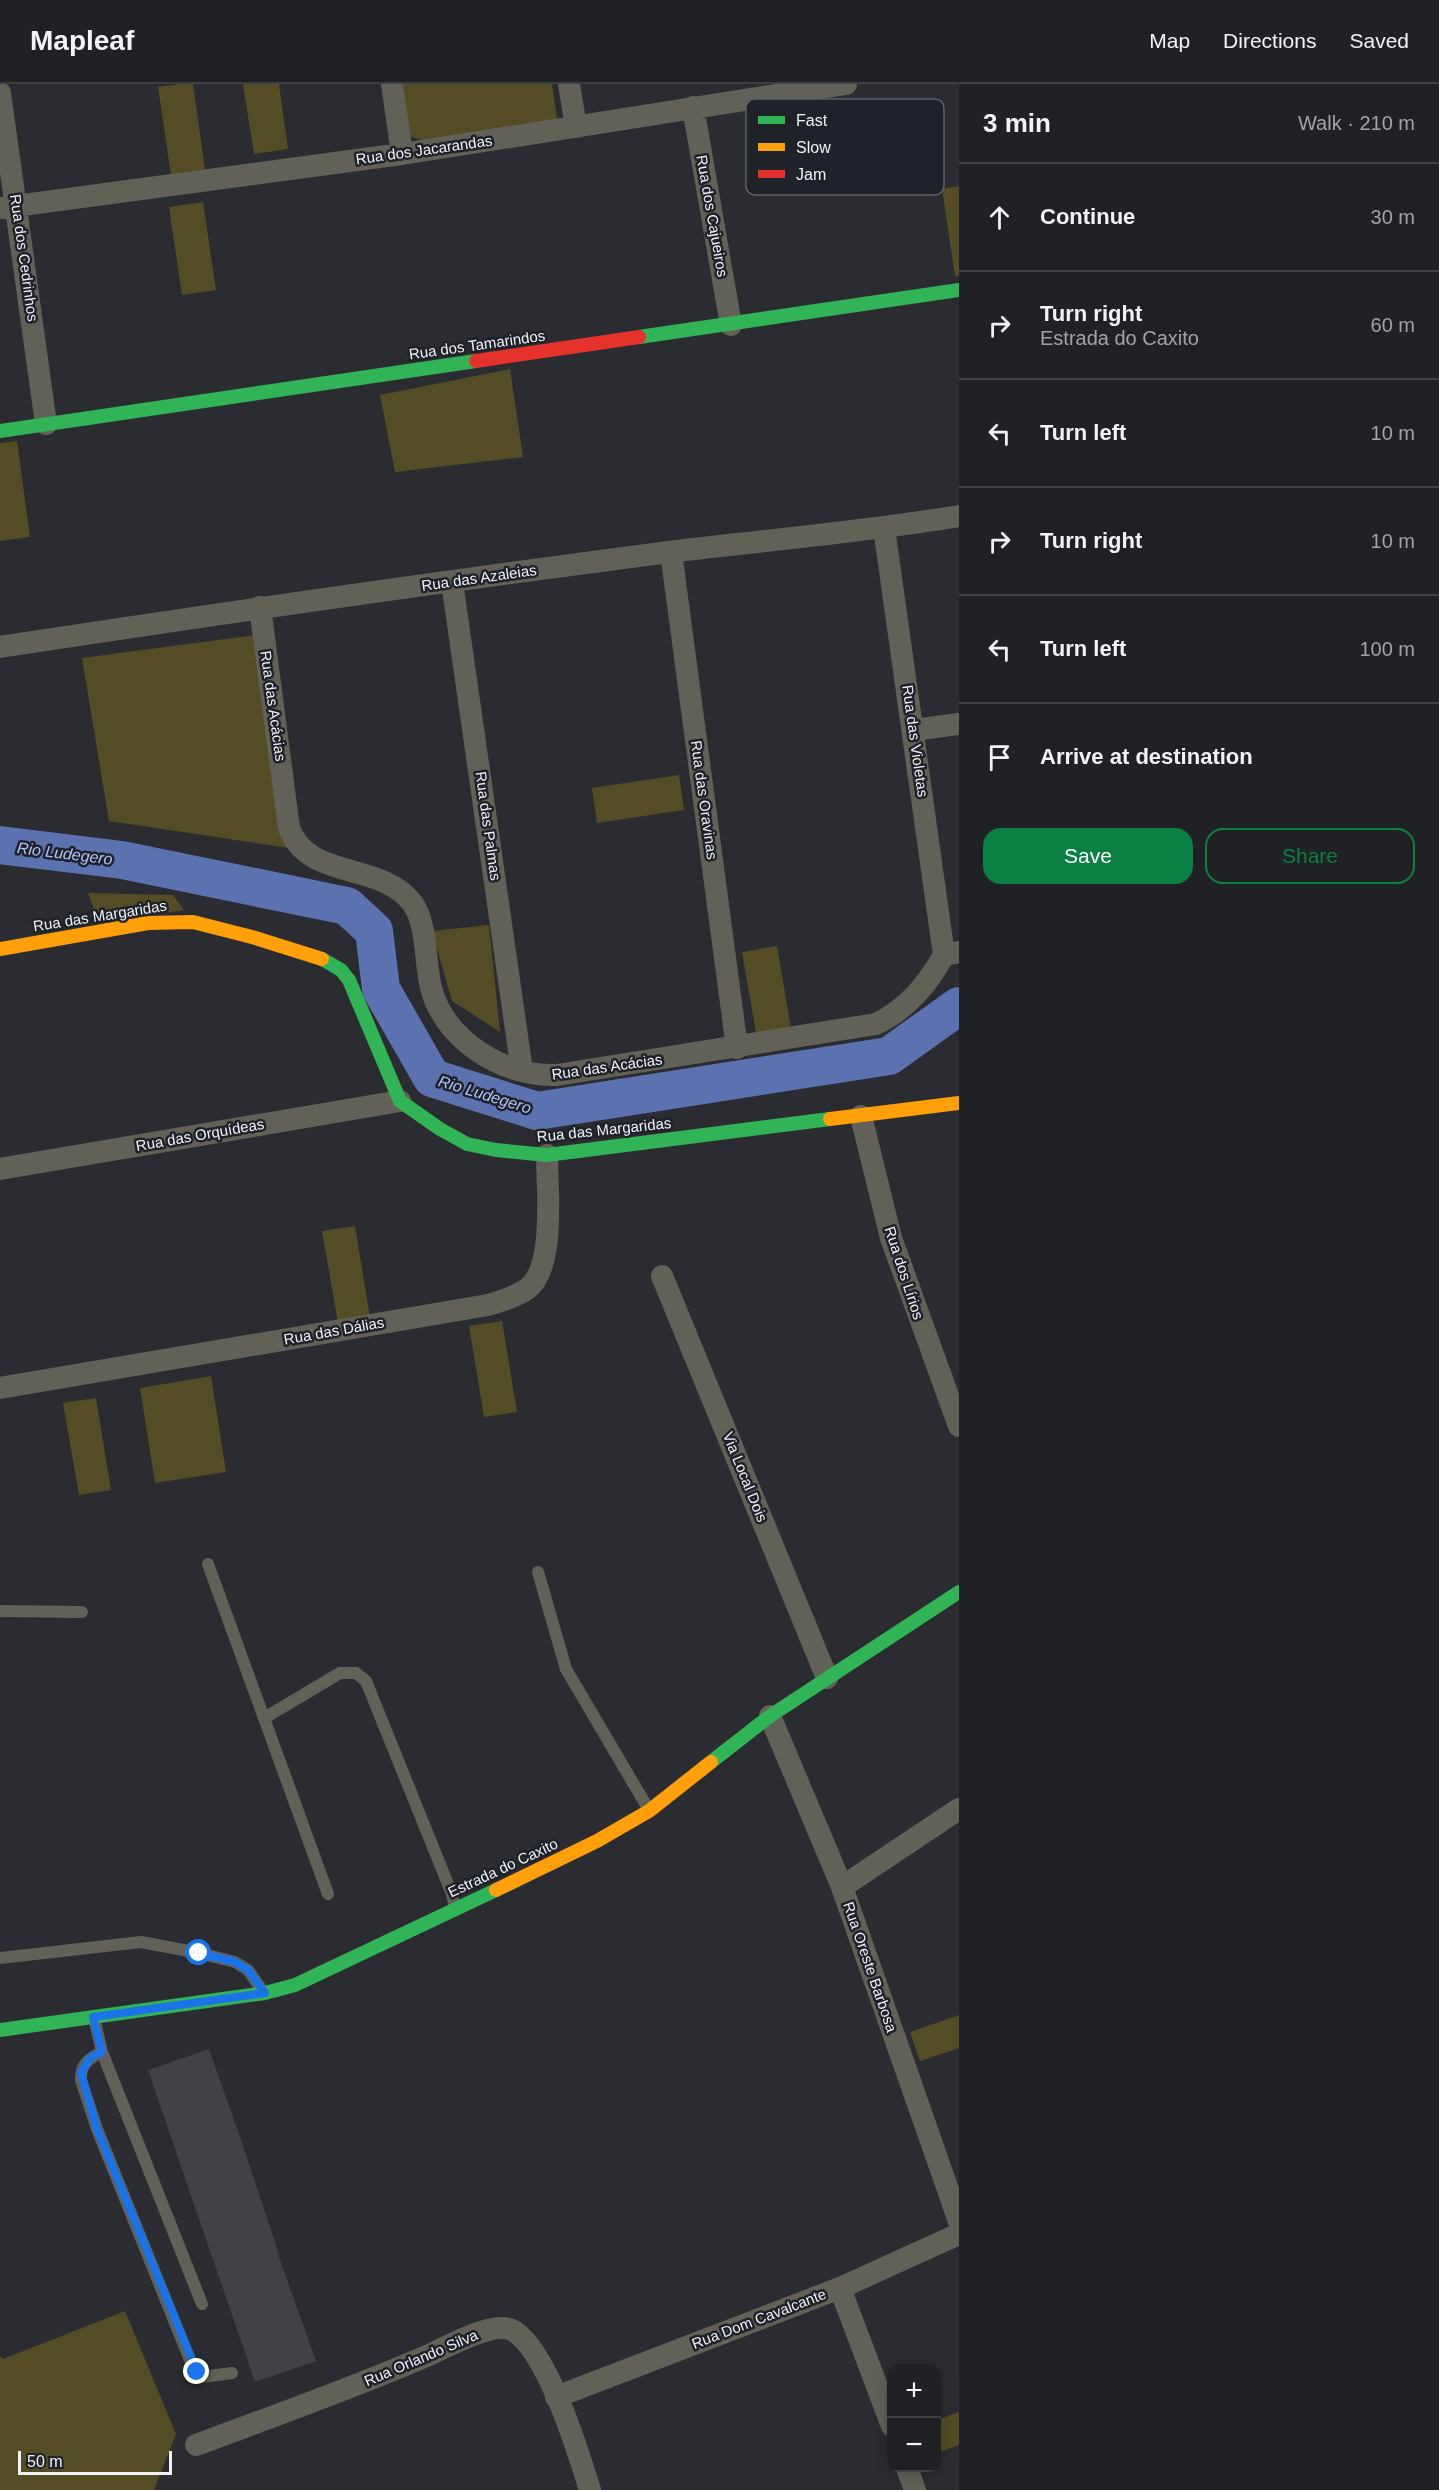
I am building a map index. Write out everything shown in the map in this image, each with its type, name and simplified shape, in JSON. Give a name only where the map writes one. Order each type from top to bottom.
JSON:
[{"type":"street","points":[[392,84],[402,154]]},
{"type":"street","points":[[569,84],[576,127]]},
{"type":"street","name":"Rua dos Jacarandas","points":[[746,99],[846,84]]},
{"type":"street","name":"Rua dos Cedrinhos","points":[[0,93],[8,207],[46,424]]},
{"type":"street","name":"Rua dos Jacarandas","points":[[8,207],[402,154],[746,99]]},
{"type":"street","name":"Rua dos Cajueiros","points":[[693,107],[731,325]]},
{"type":"street","name":"Rua dos Tamarindos","points":[[0,431],[959,290]]},
{"type":"street","name":"Rua das Azaleias","points":[[0,647],[260,608],[671,552],[884,528],[959,516]]},
{"type":"street","name":"Rua das Violetas","points":[[884,528],[914,730],[952,953]]},
{"type":"street","name":"Rua das Oravinas","points":[[671,552],[737,1048]]},
{"type":"street","name":"Rua das Palmas","points":[[452,582],[522,1071]]},
{"type":"street","name":"Rua das Acácias","points":[[260,608],[293,838],[305,854],[377,879],[407,897],[419,916],[432,990],[447,1021],[463,1041],[483,1054],[522,1071],[542,1076],[582,1073],[876,1024],[896,1014],[917,995],[952,953]]},
{"type":"street","points":[[914,730],[959,724]]},
{"type":"street","name":"Rua das Margaridas","points":[[0,949],[148,923],[193,921],[322,959],[341,970],[350,980],[400,1101],[440,1129],[467,1144],[496,1150],[547,1155],[959,1103]]},
{"type":"street","name":"Rua das Orquídeas","points":[[0,1169],[400,1101]]},
{"type":"street","name":"Rua dos Lírios","points":[[861,1116],[891,1238],[959,1426]]},
{"type":"street","name":"Rua das Dálias","points":[[0,1388],[488,1305],[510,1298],[528,1288],[538,1277],[543,1263],[547,1232],[547,1155]]},
{"type":"street","name":"Via Local Dois","points":[[662,1276],[827,1678]]},
{"type":"street","name":"Estrada do Caxito","points":[[0,2030],[265,1993],[295,1985],[597,1841],[649,1811],[771,1716],[959,1592]]},
{"type":"street","name":"Rua Oreste Barbosa","points":[[771,1716],[842,1887],[959,2221]]},
{"type":"street","points":[[842,1887],[959,1809]]},
{"type":"street","name":"Rua Dom Cavalcante","points":[[556,2397],[840,2288],[959,2234]]},
{"type":"street","points":[[840,2288],[888,2418]]},
{"type":"street","name":"Rua Orlando Silva","points":[[196,2445],[371,2380],[496,2328],[507,2328],[516,2332],[529,2346],[556,2397],[590,2490]]},
{"type":"street","points":[[908,2472],[915,2490]]},
{"type":"lane","points":[[208,1564],[266,1717],[328,1894]]},
{"type":"lane","points":[[538,1572],[566,1669],[649,1811]]},
{"type":"lane","points":[[0,1611],[82,1612]]},
{"type":"lane","points":[[266,1717],[340,1673],[356,1673],[366,1681],[452,1894],[455,1909]]},
{"type":"lane","points":[[0,1958],[141,1942],[235,1962],[248,1970],[265,1993]]},
{"type":"lane","points":[[93,2017],[102,2052],[202,2304]]},
{"type":"lane","points":[[102,2052],[90,2058],[85,2064],[81,2080],[97,2129],[188,2355],[202,2377],[232,2373]]},
{"type":"shaded area","points":[[193,84],[205,170],[171,175],[158,87]]},
{"type":"shaded area","points":[[243,84],[279,84],[288,149],[254,154]]},
{"type":"shaded area","points":[[401,84],[552,84],[558,125],[427,142],[410,136]]},
{"type":"shaded area","points":[[959,186],[959,276],[955,276],[943,195],[944,189]]},
{"type":"shaded area","points":[[203,202],[216,290],[182,295],[169,207]]},
{"type":"shaded area","points":[[510,369],[523,457],[395,472],[380,395]]},
{"type":"shaded area","points":[[17,441],[30,537],[0,541],[0,443]]},
{"type":"shaded area","points":[[256,635],[289,848],[109,821],[82,658]]},
{"type":"shaded area","points":[[679,775],[684,810],[597,823],[592,788]]},
{"type":"shaded area","points":[[88,893],[173,895],[184,910],[99,924]]},
{"type":"shaded area","points":[[489,925],[500,1032],[452,1001],[432,931]]},
{"type":"shaded area","points":[[777,946],[791,1028],[756,1033],[742,952]]},
{"type":"shaded area","points":[[355,1226],[370,1317],[338,1323],[322,1231]]},
{"type":"shaded area","points":[[502,1321],[517,1412],[484,1417],[469,1326]]},
{"type":"shaded area","points":[[211,1376],[226,1472],[155,1483],[140,1388]]},
{"type":"shaded area","points":[[96,1398],[111,1490],[79,1495],[63,1403]]},
{"type":"shaded area","points":[[959,2015],[959,2048],[920,2061],[910,2032]]},
{"type":"shaded area","points":[[125,2311],[176,2434],[154,2490],[0,2490],[0,2356],[3,2359]]},
{"type":"shaded area","points":[[959,2412],[959,2445],[941,2452],[941,2419]]},
{"type":"building","points":[[209,2049],[316,2361],[255,2382],[148,2070]]},
{"type":"waterway","name":"Rio Ludegero","points":[[0,845],[122,860],[347,906],[374,931],[381,989],[432,1078],[537,1111],[889,1056],[959,1006]]},
{"type":"traffic: fast","points":[[639,337],[959,290]]},
{"type":"traffic: fast","points":[[0,431],[476,361]]},
{"type":"traffic: fast","points":[[322,959],[341,970],[349,980],[400,1101],[440,1129],[467,1144],[496,1150],[547,1155],[830,1119]]},
{"type":"traffic: fast","points":[[711,1762],[770,1716],[959,1592]]},
{"type":"traffic: fast","points":[[0,2030],[265,1993],[295,1985],[496,1890]]},
{"type":"traffic: slow","points":[[0,949],[148,923],[193,922],[252,937],[322,959]]},
{"type":"traffic: slow","points":[[830,1119],[959,1103]]},
{"type":"traffic: slow","points":[[496,1890],[597,1841],[649,1811],[711,1762]]},
{"type":"traffic: jam","points":[[476,361],[639,337]]},
{"type":"route","points":[[197,2372],[192,2365],[97,2129],[81,2080],[81,2073],[90,2058],[102,2052],[93,2017],[265,1993],[248,1970],[235,1962],[199,1953]]}]
